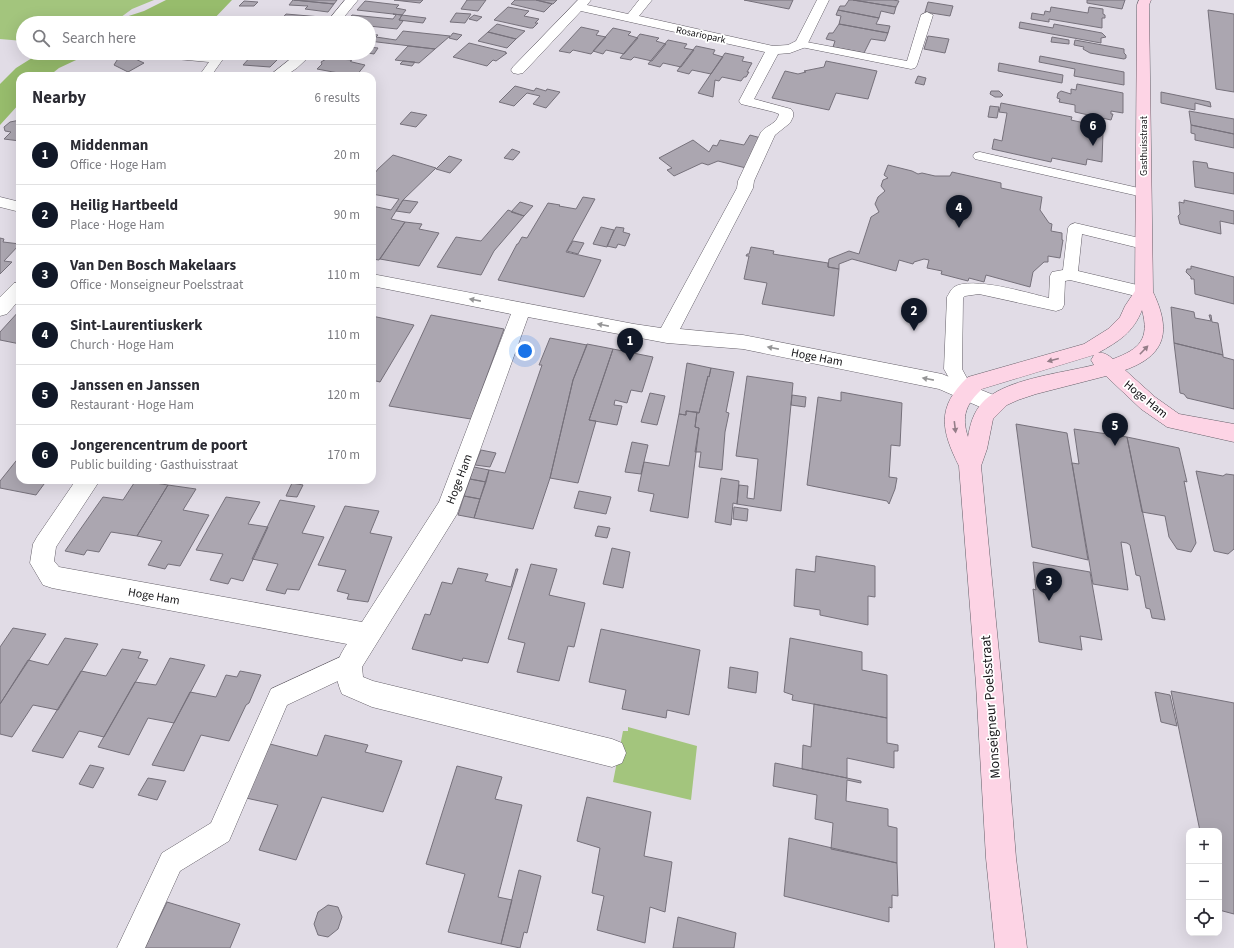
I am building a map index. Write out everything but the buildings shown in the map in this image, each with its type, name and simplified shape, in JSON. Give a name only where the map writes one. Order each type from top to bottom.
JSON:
[{"type":"main road","name":"Gasthuisstraat","points":[[1110,368],[1130,361],[1143,353],[1153,339],[1153,322],[1150,305],[1144,292],[1143,5],[1145,0]]},
{"type":"main road","points":[[965,391],[975,383],[991,377],[1090,349],[1115,334],[1128,321],[1134,306],[1144,292]]},
{"type":"main road","name":"Hoge Ham","points":[[1090,349],[1148,403],[1174,421],[1234,433]]},
{"type":"main road","points":[[994,404],[1012,394],[1039,384],[1110,368]]},
{"type":"main road","name":"Monseigneur Poelsstraat","points":[[965,391],[955,409],[953,425],[958,443],[970,466],[989,684],[1001,858],[1011,948]]},
{"type":"main road","name":"Monseigneur Poelsstraat","points":[[970,466],[977,448],[980,422],[986,412],[994,404]]},
{"type":"street","points":[[338,16],[352,0]]},
{"type":"street","points":[[630,18],[646,0]]},
{"type":"street","points":[[802,44],[823,0]]},
{"type":"street","name":"Rosariopark","points":[[518,70],[582,4],[630,18],[772,50],[790,49],[802,44]]},
{"type":"street","points":[[667,336],[679,310],[745,188],[746,180],[769,132],[783,123],[786,117],[786,112],[779,109],[746,100],[772,50]]},
{"type":"street","points":[[282,72],[298,60]]},
{"type":"street","points":[[0,202],[16,206]]},
{"type":"street","name":"Hoge Ham","points":[[376,281],[667,336],[711,338],[742,342],[942,382],[994,404]]},
{"type":"street","points":[[0,309],[16,292]]},
{"type":"street","name":"Hoge Ham","points":[[349,664],[449,507],[522,309]]},
{"type":"street","name":"Hoge Ham","points":[[86,484],[45,544],[42,563],[52,577],[367,635]]},
{"type":"street","points":[[349,664],[351,685],[372,694],[612,753]]},
{"type":"lane","points":[[802,44],[911,65],[926,15]]},
{"type":"lane","points":[[206,72],[216,60]]},
{"type":"lane","points":[[980,156],[1143,193]]},
{"type":"lane","points":[[1070,275],[1075,228],[1143,244]]},
{"type":"lane","points":[[965,391],[953,369],[955,297],[960,292],[979,288],[1056,305],[1058,276],[1070,275],[1144,292]]},
{"type":"lane","points":[[131,948],[171,862],[220,832],[279,697],[349,664]]},
{"type":"green space","points":[[0,0],[154,0],[132,9],[122,16],[16,16],[16,40],[0,39]]},
{"type":"green space","points":[[166,0],[232,0],[217,16],[129,16],[144,11]]},
{"type":"green space","points":[[29,60],[76,60],[54,72],[16,72],[16,107],[0,125],[0,84],[16,68]]},
{"type":"green space","points":[[628,727],[697,746],[691,800],[613,782],[623,731],[628,731]]},
{"type":"place","name":"Jongerencentrum de poort","points":[[1093,146]]},
{"type":"place","name":"Sint-Laurentiuskerk","points":[[959,228]]},
{"type":"place","name":"Heilig Hartbeeld","points":[[914,331]]},
{"type":"place","name":"Middenman","points":[[630,361]]},
{"type":"place","name":"Janssen en Janssen","points":[[1115,446]]},
{"type":"place","name":"Van Den Bosch Makelaars","points":[[1049,601]]}]
